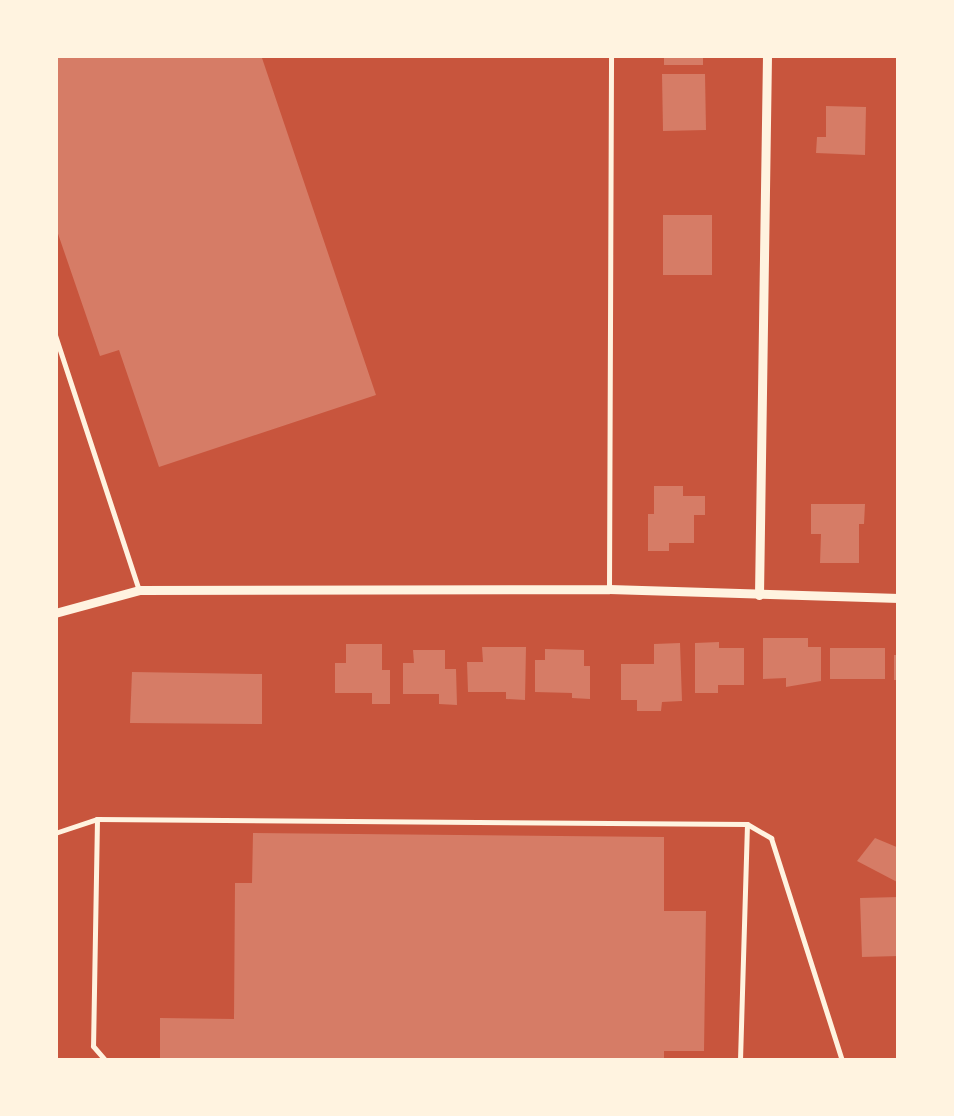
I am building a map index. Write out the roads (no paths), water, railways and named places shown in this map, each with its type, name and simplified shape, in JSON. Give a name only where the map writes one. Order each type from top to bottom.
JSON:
[{"type":"street","points":[[760,595],[767,55]]},
{"type":"street","points":[[55,613],[139,590],[610,589],[899,598]]},
{"type":"lane","points":[[610,589],[611,55]]},
{"type":"lane","points":[[55,334],[139,590]]},
{"type":"lane","points":[[97,819],[93,1046],[106,1061]]},
{"type":"lane","points":[[55,833],[97,819],[747,824],[771,838],[842,1061]]},
{"type":"lane","points":[[740,1061],[747,824]]}]
